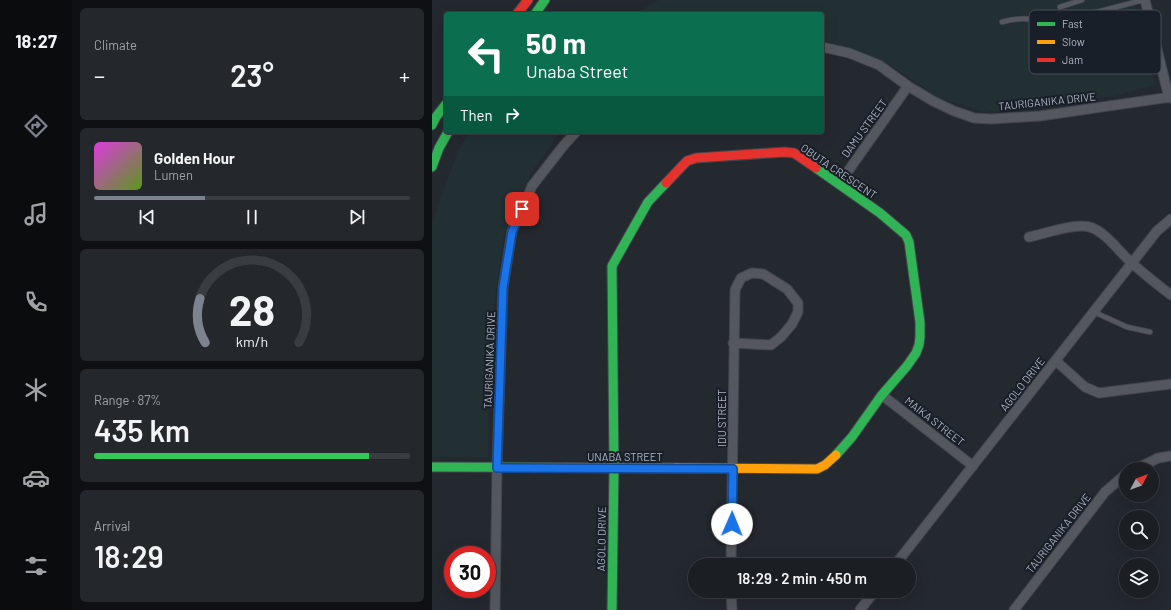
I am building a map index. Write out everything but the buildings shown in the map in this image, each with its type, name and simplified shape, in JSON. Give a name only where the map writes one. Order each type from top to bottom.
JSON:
[{"type":"street","points":[[519,12],[528,0]]},
{"type":"street","points":[[536,12],[545,0]]},
{"type":"street","points":[[1144,0],[1147,10]]},
{"type":"street","name":"TAURIGANIKA DRIVE","points":[[824,48],[849,53],[879,65],[908,86],[954,111],[974,118],[985,119],[1040,116],[1170,98]]},
{"type":"street","points":[[1161,64],[1170,98]]},
{"type":"street","name":"DAMU STREET","points":[[838,184],[908,86]]},
{"type":"street","points":[[432,125],[444,107]]},
{"type":"street","points":[[432,167],[439,148],[447,134]]},
{"type":"street","name":"TAURIGANIKA DRIVE","points":[[495,610],[497,468],[503,288],[512,232],[532,186],[574,134]]},
{"type":"street","name":"OBUTA CRESCENT","points":[[614,468],[612,266],[648,202],[687,161],[696,158],[784,152],[794,153],[800,156],[880,213],[906,234],[910,242],[920,329],[920,344],[910,364],[882,395],[855,433],[833,459],[822,468],[817,469]]},
{"type":"street","name":"AGOLO DRIVE","points":[[901,558],[1157,232],[1171,219]]},
{"type":"street","points":[[1029,237],[1073,227],[1091,227],[1100,232],[1132,264],[1171,295]]},
{"type":"street","points":[[752,273],[763,274],[787,289],[798,303],[798,312],[792,324],[781,337],[771,345],[733,343],[735,290],[741,278],[752,273]]},
{"type":"street","name":"IDU STREET","points":[[731,558],[733,343]]},
{"type":"street","points":[[1056,361],[1085,388],[1099,393],[1171,384]]},
{"type":"street","name":"MAIKA STREET","points":[[882,395],[973,466]]},
{"type":"street","points":[[1150,462],[1158,458],[1171,456]]},
{"type":"street","name":"UNABA STREET","points":[[432,467],[817,469]]},
{"type":"street","name":"AGOLO DRIVE","points":[[612,610],[614,468]]},
{"type":"street","name":"TAURIGANIKA DRIVE","points":[[1014,610],[1106,492],[1119,480]]},
{"type":"street","points":[[731,598],[732,610]]},
{"type":"street","points":[[860,610],[869,598]]},
{"type":"lane","points":[[1060,7],[1082,0]]},
{"type":"lane","points":[[1105,10],[1144,0]]},
{"type":"lane","points":[[1002,22],[1012,19],[1029,20]]},
{"type":"lane","points":[[1094,312],[1127,327],[1150,332]]},
{"type":"shaded area","points":[[659,0],[1134,0],[1136,10],[1029,10],[1029,74],[1152,74],[1155,85],[1115,96],[1029,109],[983,112],[936,96],[890,65],[849,48],[824,42],[824,12],[636,12]]},
{"type":"shaded area","points":[[469,134],[559,134],[531,173],[503,239],[488,352],[488,457],[432,457],[432,222],[459,148]]},
{"type":"traffic: fast","points":[[536,12],[545,0]]},
{"type":"traffic: fast","points":[[432,125],[444,107]]},
{"type":"traffic: fast","points":[[432,167],[439,148],[447,134]]},
{"type":"traffic: fast","points":[[816,168],[880,213],[906,235],[909,242],[920,322],[919,345],[916,353],[907,366],[881,396],[852,437],[836,455]]},
{"type":"traffic: fast","points":[[612,610],[614,468],[612,266],[648,202],[666,183]]},
{"type":"traffic: fast","points":[[432,467],[676,468]]},
{"type":"traffic: slow","points":[[676,468],[817,469],[825,465],[836,455]]},
{"type":"traffic: jam","points":[[519,12],[528,0]]},
{"type":"traffic: jam","points":[[666,183],[687,161],[696,158],[784,152],[794,153],[816,168]]},
{"type":"route","points":[[522,209],[512,232],[503,288],[497,468],[733,469],[732,524]]}]
